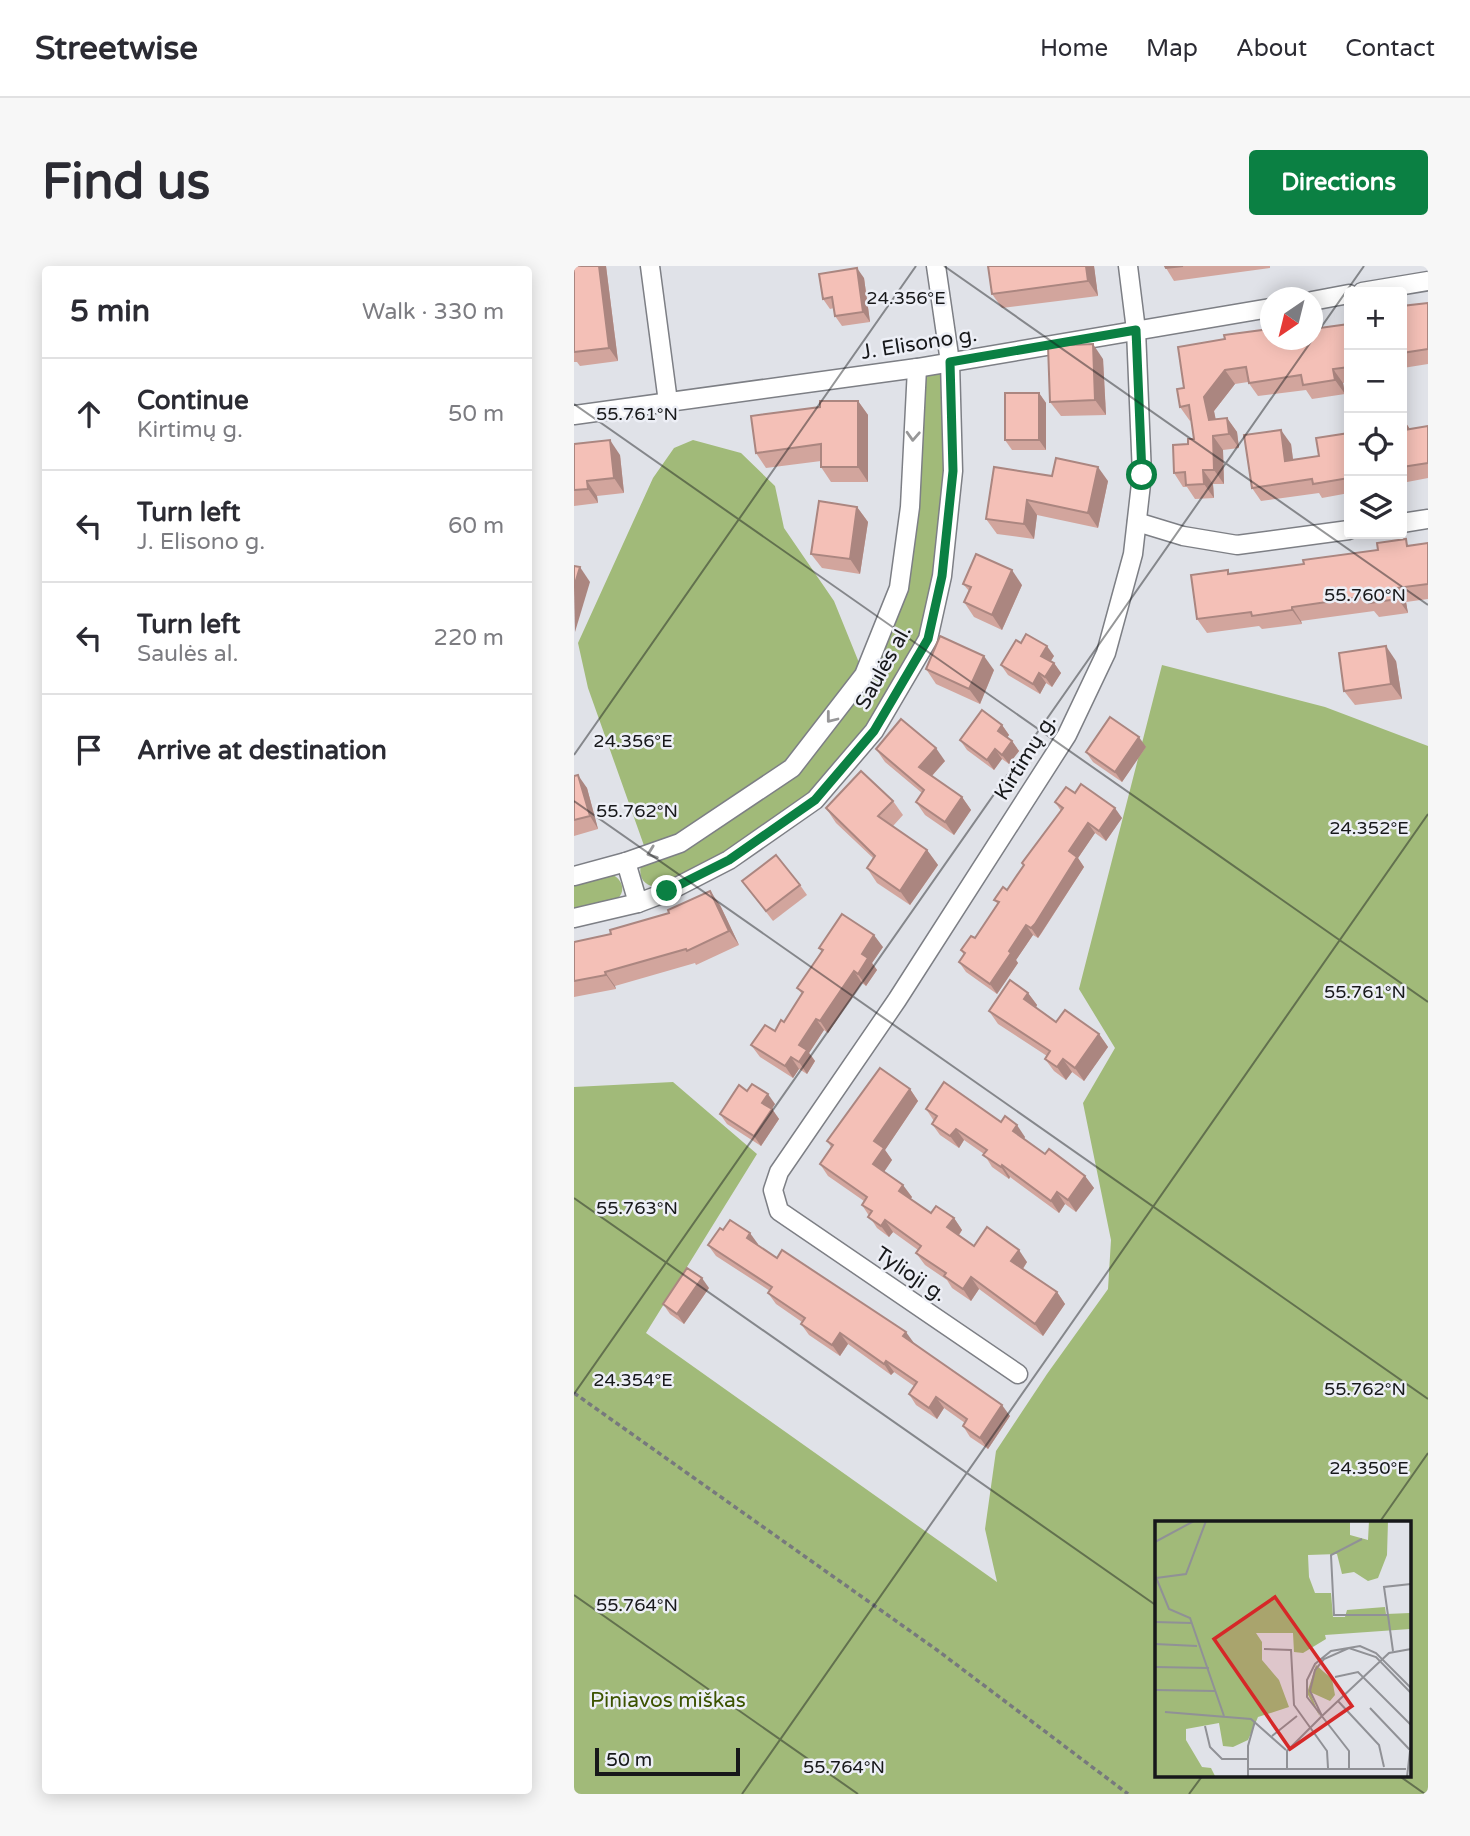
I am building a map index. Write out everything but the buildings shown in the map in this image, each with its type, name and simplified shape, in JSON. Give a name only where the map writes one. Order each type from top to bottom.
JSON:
[{"type":"street","points":[[650,266],[668,402]]},
{"type":"street","name":"Saulės al.","points":[[574,918],[638,903],[667,891],[729,860],[815,800],[874,731],[928,639],[942,576],[953,471],[950,362],[936,266]]},
{"type":"street","name":"Kirtimų g.","points":[[779,1211],[774,1190],[779,1172],[897,1000],[1067,735],[1106,653],[1133,554],[1142,475],[1136,330],[1128,266]]},
{"type":"street","points":[[1392,287],[1428,281]]},
{"type":"street","points":[[1323,299],[1344,296]]},
{"type":"street","name":"J. Elisono g.","points":[[574,415],[916,368],[1260,310]]},
{"type":"street","name":"Saulės al.","points":[[574,876],[680,843],[792,768],[864,675],[899,588],[910,507],[916,368]]},
{"type":"street","points":[[1407,522],[1428,519]]},
{"type":"street","points":[[1136,522],[1183,536],[1237,545],[1344,531]]},
{"type":"street","points":[[626,862],[638,903]]},
{"type":"street","name":"Tylioji g.","points":[[779,1211],[1018,1374]]},
{"type":"path","points":[[574,1393],[937,1650],[1128,1794]]},
{"type":"green space","points":[[942,370],[947,469],[933,590],[919,638],[900,679],[871,727],[812,792],[727,855],[660,888],[650,886],[641,878],[641,864],[794,771],[866,679],[903,587],[925,374]]},
{"type":"green space","points":[[693,440],[741,453],[775,486],[784,528],[834,601],[864,675],[792,768],[647,854],[588,688],[578,643],[653,478],[674,448]]},
{"type":"green space","name":"Piniavos miškas","points":[[1162,665],[1325,707],[1428,746],[1428,1794],[574,1794],[574,1087],[673,1082],[757,1154],[646,1333],[997,1582],[985,1529],[996,1451],[1108,1289],[1111,1240],[1083,1103],[1115,1048],[1079,989]]},
{"type":"green space","points":[[607,873],[615,876],[621,883],[622,891],[619,897],[597,907],[574,911],[574,884]]},
{"type":"route","points":[[667,891],[729,860],[815,800],[874,731],[928,639],[942,576],[953,471],[950,362],[1136,330],[1142,475]]}]
